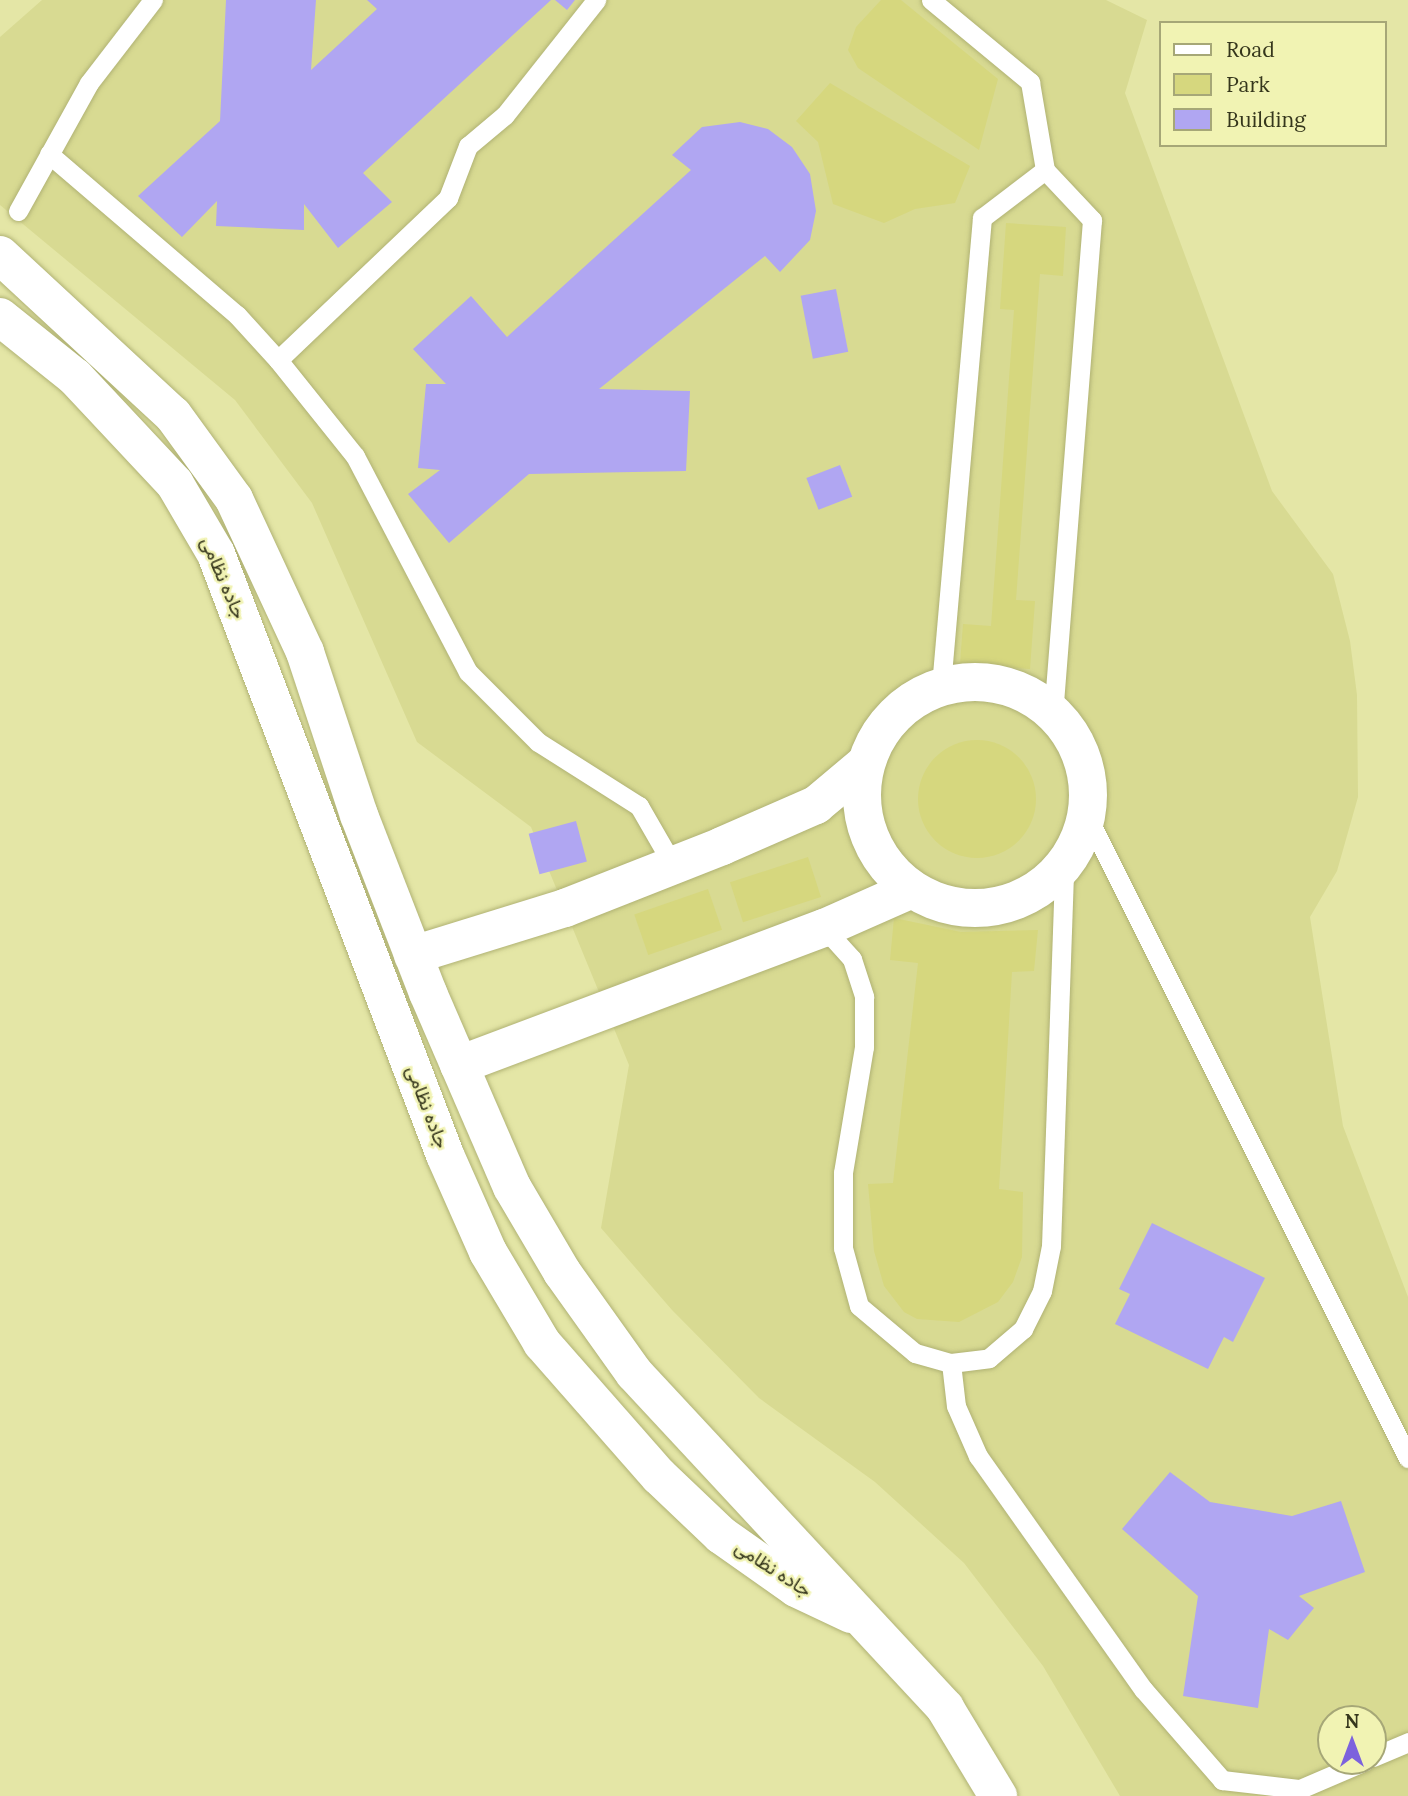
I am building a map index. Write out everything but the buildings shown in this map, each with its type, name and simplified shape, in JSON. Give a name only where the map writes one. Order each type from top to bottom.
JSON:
[{"type":"main road","points":[[0,255],[173,415],[234,499],[305,652],[359,815],[459,1065],[512,1187],[562,1272],[634,1373],[871,1624]]},
{"type":"main road","name":"جاده نظامی","points":[[0,317],[75,377],[175,484],[216,554],[445,1154],[488,1252],[542,1343],[659,1476],[721,1535],[796,1588],[871,1624],[945,1708],[998,1796]]},
{"type":"main road","points":[[971,681],[1001,684],[1029,695],[1054,712],[1077,742],[1084,766],[1087,816],[1079,842],[1064,866],[1039,889],[1009,904],[976,909],[942,904],[912,889],[886,865],[868,834],[861,799],[865,764],[881,730],[908,703],[941,686],[971,681]]},
{"type":"main road","points":[[413,955],[565,908],[817,805],[865,764]]},
{"type":"main road","points":[[459,1065],[824,928],[912,889]]},
{"type":"lane","points":[[18,211],[89,83],[153,0]]},
{"type":"lane","points":[[278,360],[448,198],[468,146],[505,116],[596,0]]},
{"type":"lane","points":[[930,0],[1030,82],[1045,170],[1093,220],[1054,712]]},
{"type":"lane","points":[[49,154],[237,315],[278,360],[355,456],[468,672],[538,742],[639,806],[673,865]]},
{"type":"lane","points":[[941,686],[982,218],[1045,170]]},
{"type":"lane","points":[[1087,816],[1408,1458]]},
{"type":"lane","points":[[824,928],[852,959],[864,997],[864,1047],[843,1173],[843,1248],[859,1306],[915,1353],[951,1363],[989,1358],[1023,1329],[1042,1291],[1051,1245],[1064,866]]},
{"type":"lane","points":[[951,1363],[956,1406],[978,1456],[1143,1689],[1222,1780],[1300,1789],[1332,1775]]},
{"type":"lane","points":[[1387,1752],[1408,1742]]},
{"type":"shaded area","points":[[42,0],[1106,0],[1147,20],[1125,93],[1272,491],[1333,574],[1350,641],[1357,695],[1358,797],[1337,871],[1310,917],[1343,1126],[1408,1297],[1408,1796],[1120,1796],[1043,1666],[964,1563],[875,1482],[759,1398],[672,1310],[601,1228],[629,1065],[531,827],[417,742],[312,503],[235,400],[0,205],[0,37]]},
{"type":"green space","points":[[881,0],[901,0],[998,79],[979,150],[858,68],[848,50],[856,27]]},
{"type":"green space","points":[[830,83],[970,166],[955,203],[915,209],[884,223],[833,204],[818,142],[796,121]]},
{"type":"green space","points":[[1006,223],[1066,227],[1063,276],[1040,274],[1016,600],[1035,601],[1030,669],[960,664],[963,624],[991,626],[1014,310],[1000,309]]},
{"type":"green space","points":[[977,740],[1000,745],[1019,757],[1031,776],[1036,799],[1031,822],[1019,841],[1000,853],[977,858],[954,853],[935,841],[923,822],[918,799],[923,776],[935,757],[954,745]]},
{"type":"green space","points":[[808,857],[821,897],[743,922],[730,882]]},
{"type":"green space","points":[[708,889],[722,930],[648,955],[634,914]]},
{"type":"green space","points":[[894,918],[961,932],[1038,930],[1034,971],[1012,972],[999,1189],[1023,1192],[1022,1257],[1013,1282],[998,1302],[959,1322],[917,1319],[904,1312],[884,1286],[874,1251],[868,1184],[893,1183],[918,963],[890,960]]}]
